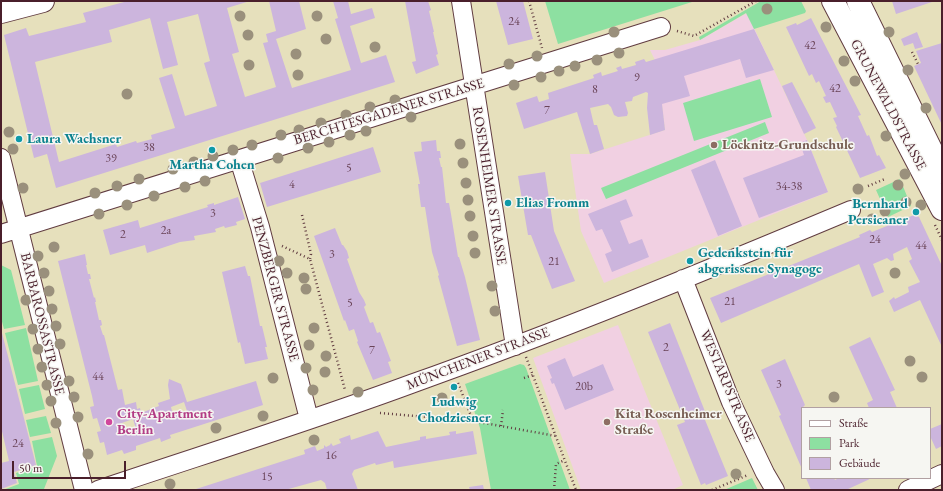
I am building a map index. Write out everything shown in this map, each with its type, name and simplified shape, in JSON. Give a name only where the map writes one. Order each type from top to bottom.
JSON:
[{"type":"main road","points":[[1,12],[44,1]]},
{"type":"main road","name":"GRUNEWALDSTRASSE","points":[[833,1],[942,209]]},
{"type":"main road","name":"GRUNEWALDSTRASSE","points":[[858,1],[942,172]]},
{"type":"street","name":"ROSENHEIMER STRASSE","points":[[461,1],[518,345]]},
{"type":"street","name":"BERCHTESGADENER STRASSE","points":[[9,231],[661,27]]},
{"type":"street","name":"BARBAROSSASTRASSE","points":[[1,158],[9,231],[84,490]]},
{"type":"street","name":"PENZBERGER STRASSE","points":[[239,159],[260,227],[309,419]]},
{"type":"street","name":"MÜNCHENER STRASSE","points":[[98,490],[410,385],[518,345],[683,280],[851,210]]},
{"type":"street","name":"WESTARPSTRASSE","points":[[683,280],[731,402],[765,473],[775,490]]},
{"type":"street","points":[[908,490],[942,474]]},
{"type":"path","points":[[529,1],[543,52]]},
{"type":"path","points":[[661,27],[694,36],[756,1]]},
{"type":"path","points":[[912,52],[918,64]]},
{"type":"path","points":[[868,186],[885,179]]},
{"type":"path","points":[[302,215],[311,254],[310,259],[346,393]]},
{"type":"path","points":[[275,243],[310,259]]},
{"type":"path","points":[[518,345],[533,375],[576,490]]},
{"type":"path","points":[[524,378],[533,375]]},
{"type":"path","name":"MÜNCHENER STRASSE","points":[[457,380],[473,421]]},
{"type":"path","points":[[501,426],[502,410]]},
{"type":"path","points":[[377,413],[473,421],[556,436]]},
{"type":"path","points":[[554,490],[556,464],[565,460]]},
{"type":"path","points":[[712,490],[752,473]]},
{"type":"shaded area","name":"Löcknitz-Grundschule","points":[[747,13],[807,140],[828,192],[604,283],[581,231],[570,154],[590,154],[665,130],[657,64],[650,50],[665,50],[700,40]]},
{"type":"shaded area","name":"Kita Rosenheimer Straße","points":[[618,325],[683,485],[672,490],[581,490],[533,358]]},
{"type":"green space","points":[[545,1],[691,1],[692,2],[558,44]]},
{"type":"green space","points":[[761,1],[801,1],[806,11],[805,13],[754,29],[746,13],[700,40],[699,37]]},
{"type":"green space","points":[[760,79],[772,117],[694,141],[683,103]]},
{"type":"green space","points":[[765,122],[769,133],[606,199],[601,188]]},
{"type":"green space","points":[[900,179],[911,206],[888,217],[876,190]]},
{"type":"green space","points":[[1,265],[11,270],[25,325],[4,329],[1,318]]},
{"type":"green space","points":[[26,328],[38,381],[18,385],[5,333]]},
{"type":"green space","points":[[520,364],[524,365],[526,368],[570,490],[491,490],[480,428],[465,384]]},
{"type":"green space","points":[[39,385],[45,409],[25,414],[19,389]]},
{"type":"green space","points":[[46,416],[51,433],[30,437],[26,420]]},
{"type":"green space","points":[[52,437],[57,456],[44,489],[3,490],[19,484],[16,473],[37,466],[32,441]]},
{"type":"green space","points":[[752,478],[758,490],[724,490]]},
{"type":"building","points":[[128,1],[250,1],[227,8],[239,52],[232,54],[245,97],[276,87],[263,43],[268,42],[266,34],[276,31],[269,1],[299,1],[306,29],[276,39],[292,88],[351,70],[335,19],[338,18],[333,1],[348,1],[351,14],[372,8],[375,18],[350,26],[361,63],[386,55],[395,82],[56,188],[47,154],[34,158],[4,35],[26,28],[29,36],[86,22],[83,13]],"holes":[[[198,14],[210,61],[204,63],[217,106],[185,116],[172,74],[159,78],[175,128],[151,135],[152,139],[137,143],[136,141],[117,147],[116,144],[59,162],[35,62],[112,42],[109,30],[150,18],[163,69],[178,65],[167,22]]]},
{"type":"building","points":[[405,1],[428,1],[431,10],[429,11],[438,54],[436,55],[439,65],[416,74],[412,62],[416,61]]},
{"type":"building","points":[[496,1],[523,1],[533,39],[508,45]]},
{"type":"building","points":[[892,1],[935,1],[896,14]]},
{"type":"building","points":[[811,18],[861,115],[858,116],[867,136],[869,135],[877,156],[879,155],[886,168],[860,178],[836,127],[837,126],[833,118],[837,117],[830,102],[826,103],[823,97],[826,96],[819,81],[816,83],[812,74],[809,76],[786,27],[796,23],[797,25]]},
{"type":"building","points":[[754,29],[774,70],[746,78],[740,59],[684,76],[690,96],[662,104],[665,130],[650,135],[647,108],[648,93],[646,92],[633,97],[632,101],[625,102],[628,113],[627,116],[618,117],[614,115],[608,104],[590,108],[594,125],[597,125],[604,149],[590,154],[577,112],[524,129],[516,103],[537,96],[539,102],[549,99],[548,93],[594,78],[593,75],[601,72],[602,76],[618,71],[616,68],[621,66],[622,69],[636,65],[635,62],[644,59],[646,62]]},
{"type":"building","points":[[917,32],[923,47],[915,49],[913,43],[904,46],[901,39]]},
{"type":"building","points":[[942,43],[942,125],[914,66],[921,63],[916,51]]},
{"type":"building","points":[[792,82],[816,128],[804,134],[782,86]]},
{"type":"building","points":[[436,140],[437,151],[440,151],[441,158],[439,158],[442,167],[446,203],[449,203],[458,257],[465,277],[480,340],[457,346],[432,252],[425,207],[421,207],[418,184],[420,184],[414,152],[422,151],[421,142]]},
{"type":"building","points":[[807,140],[828,192],[759,218],[743,178],[804,155],[800,143]]},
{"type":"building","points":[[373,147],[381,172],[267,207],[260,183]]},
{"type":"building","points":[[715,160],[742,226],[718,236],[691,170]]},
{"type":"building","points":[[545,172],[554,231],[575,281],[552,289],[531,235],[528,235],[518,176]]},
{"type":"building","points":[[238,197],[245,219],[236,222],[237,225],[225,228],[224,226],[215,229],[216,232],[194,236],[195,240],[180,242],[147,253],[145,245],[110,255],[103,230],[138,220],[140,228],[208,207],[207,205],[214,203],[214,205]]},
{"type":"building","points":[[626,199],[633,216],[620,221],[629,244],[642,239],[649,257],[612,272],[605,254],[612,251],[602,229],[596,231],[588,214]]},
{"type":"building","points":[[914,215],[919,217],[942,266],[942,347],[920,300],[894,312],[889,301],[894,297],[895,299],[909,292],[908,287],[920,282],[909,261],[912,259],[907,247],[893,254],[894,260],[891,261],[887,258],[873,264],[884,292],[872,297],[859,264],[721,323],[710,298],[860,237],[859,235],[870,230],[872,232],[887,226],[888,224],[892,224]]},
{"type":"building","points":[[335,228],[342,245],[347,251],[349,258],[347,259],[359,292],[366,305],[364,307],[370,323],[373,322],[377,333],[380,332],[391,361],[388,362],[392,373],[373,380],[357,342],[354,329],[349,331],[345,320],[344,321],[314,236]]},
{"type":"building","points":[[85,254],[88,274],[90,274],[91,279],[89,279],[94,298],[95,297],[99,320],[101,320],[102,325],[100,326],[104,335],[118,390],[122,389],[125,405],[136,402],[137,409],[140,408],[141,413],[159,406],[158,403],[170,399],[168,385],[169,379],[181,384],[187,402],[256,381],[263,405],[170,435],[171,438],[161,442],[160,438],[136,446],[136,450],[124,454],[122,450],[107,455],[104,442],[100,443],[97,432],[101,431],[97,418],[93,419],[90,407],[94,406],[92,396],[58,261]],"holes":[[[184,402],[187,411],[173,415],[171,407]],[[133,419],[136,429],[124,432],[121,430],[119,424]]]},
{"type":"building","points":[[245,266],[248,276],[250,276],[260,326],[262,326],[267,347],[265,347],[268,359],[245,364],[240,342],[238,343],[222,272]]},
{"type":"building","points":[[670,323],[706,414],[703,415],[728,476],[706,485],[705,483],[701,485],[677,425],[685,422],[648,332]]},
{"type":"building","points":[[2,333],[36,465],[14,472],[17,483],[1,489],[1,463],[9,461],[1,427]]},
{"type":"building","points":[[870,337],[895,390],[890,392],[897,407],[869,407],[867,403],[873,400],[849,347]]},
{"type":"building","points":[[565,358],[573,377],[603,364],[614,390],[565,410],[554,383],[552,384],[550,379],[552,378],[547,366]]},
{"type":"building","points":[[785,359],[805,405],[801,407],[801,467],[779,416],[781,415],[761,370]]},
{"type":"building","points":[[942,424],[942,446],[936,449],[931,438],[931,429]]},
{"type":"building","points":[[378,431],[386,447],[420,440],[420,437],[426,436],[426,439],[450,435],[449,432],[456,431],[456,434],[473,431],[477,454],[394,468],[393,461],[376,465],[375,463],[354,470],[352,474],[358,490],[327,490],[325,483],[321,480],[285,490],[193,490],[305,454],[304,450],[315,446],[317,451],[324,448],[324,445],[326,447],[331,443],[333,446],[341,443],[339,439],[350,435],[351,440]]},
{"type":"building","points":[[806,479],[870,479],[846,490],[811,490]]},
{"type":"building","points":[[483,485],[484,490],[470,490],[469,487]]},
{"type":"place","name":"Laura Wachsner","points":[[19,139]]},
{"type":"place","name":"Löcknitz-Grundschule","points":[[714,145]]},
{"type":"place","name":"Martha Cohen","points":[[212,150]]},
{"type":"place","name":"Elias Fromm","points":[[508,203]]},
{"type":"place","name":"Bernhard Persicaner","points":[[916,212]]},
{"type":"place","name":"Gedenkstein für abgerissene Synagoge","points":[[690,261]]},
{"type":"place","name":"Ludwig Chodziesner","points":[[454,387]]},
{"type":"place","name":"City-Apartment Berlin","points":[[109,422]]},
{"type":"place","name":"Kita Rosenheimer Straße","points":[[607,422]]}]
